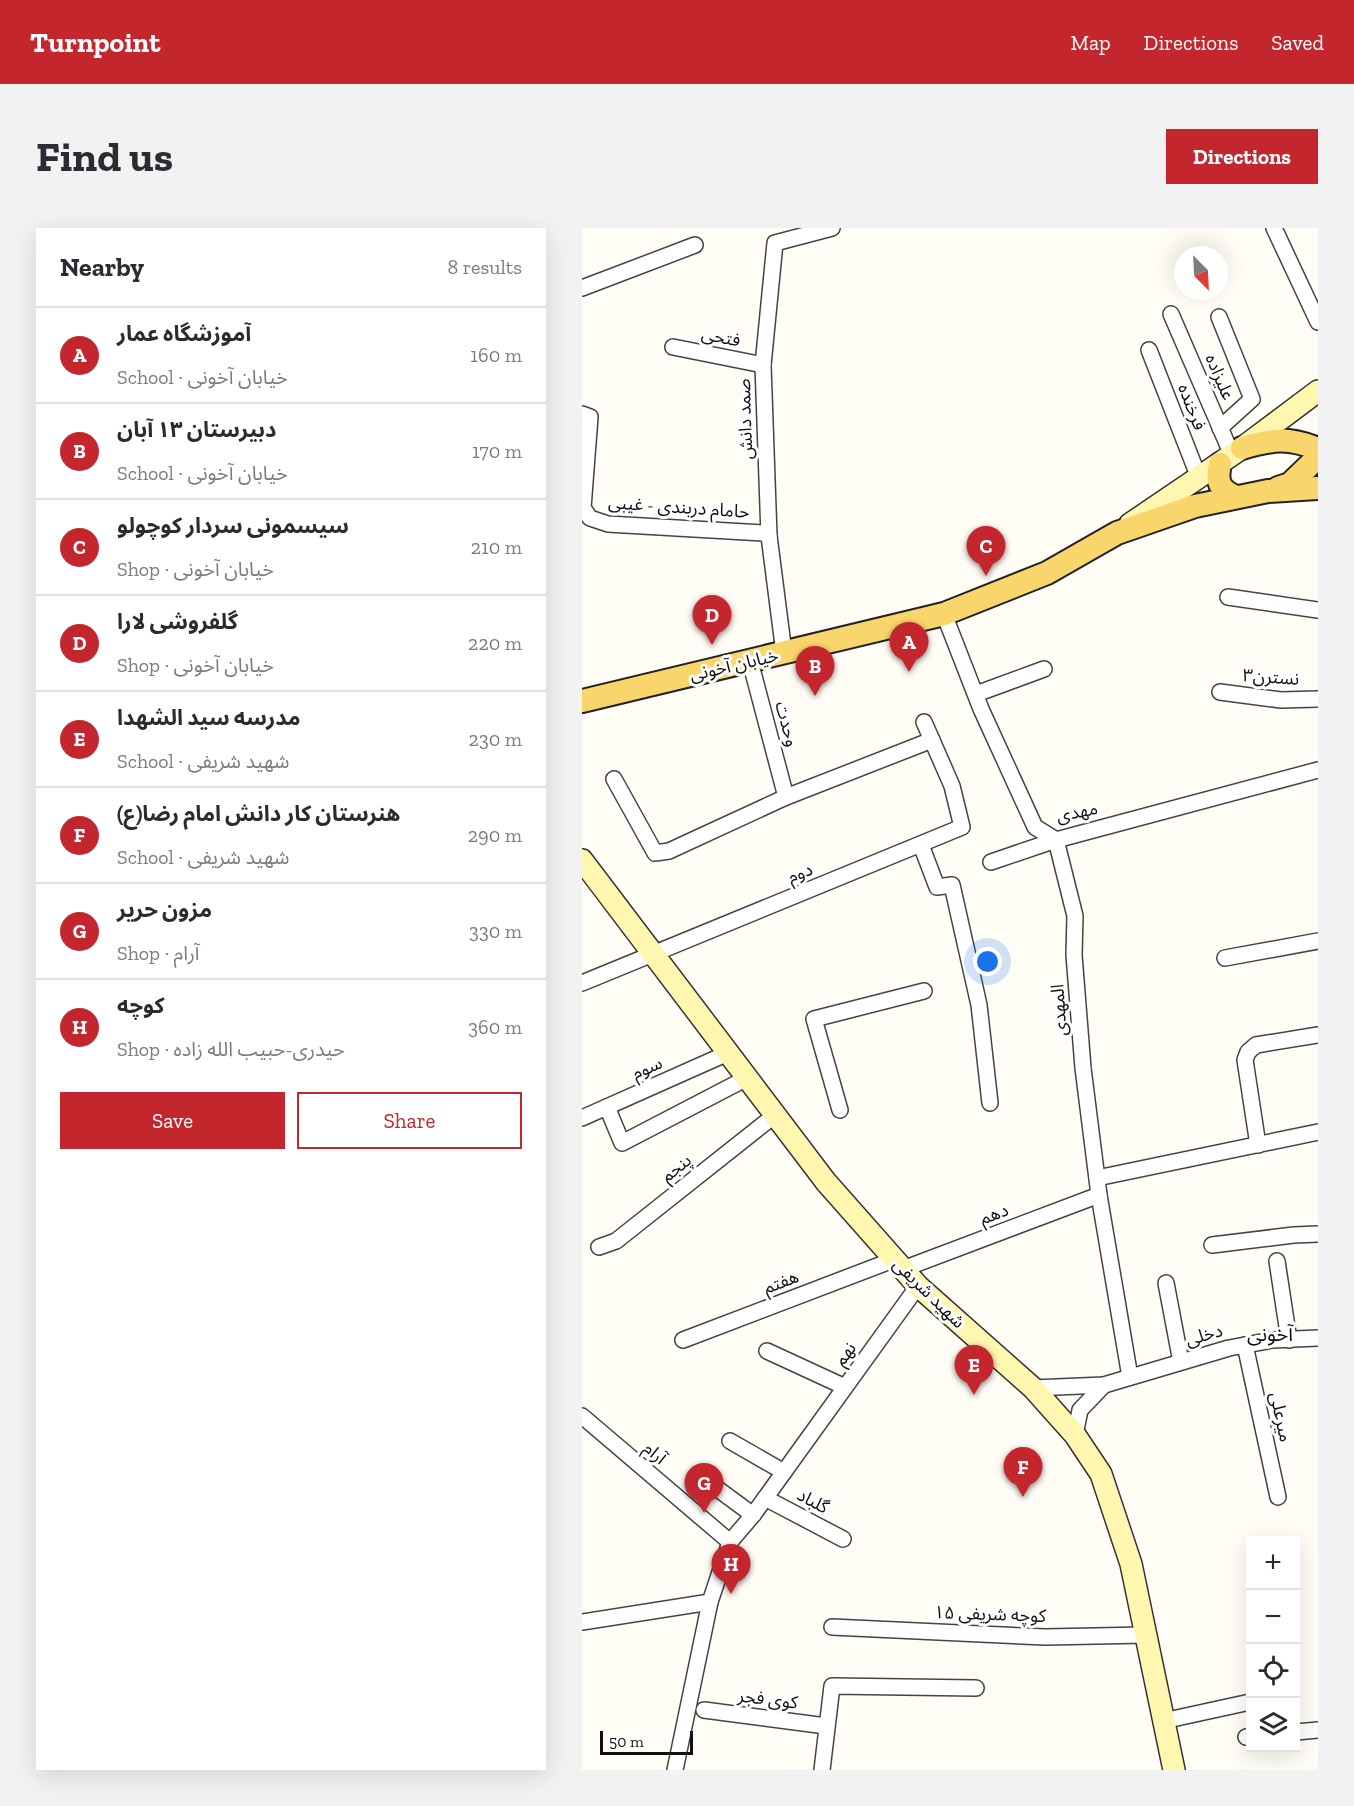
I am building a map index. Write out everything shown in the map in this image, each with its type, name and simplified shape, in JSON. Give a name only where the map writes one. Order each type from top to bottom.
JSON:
[{"type":"main road","points":[[1117,533],[1231,456],[1318,391]]},
{"type":"main road","points":[[1236,497],[1224,492],[1219,484],[1231,456],[1270,440],[1296,440],[1318,450]]},
{"type":"main road","points":[[1268,491],[1290,484],[1318,457]]},
{"type":"main road","points":[[1268,491],[1318,488]]},
{"type":"main road","name":"خیابان آخونی","points":[[582,700],[944,615],[1047,573],[1117,533],[1195,506],[1268,491]]},
{"type":"main road","name":"شهید شریفی","points":[[582,860],[826,1182],[918,1286],[1033,1388],[1075,1435],[1101,1474],[1131,1564],[1174,1770]]},
{"type":"street","name":"صمد دانش","points":[[784,653],[769,536],[763,365],[775,243],[832,228]]},
{"type":"street","points":[[1274,228],[1318,322]]},
{"type":"street","points":[[582,288],[695,245]]},
{"type":"street","name":"علیزاده","points":[[1171,314],[1231,456]]},
{"type":"street","points":[[1219,317],[1252,399],[1220,428]]},
{"type":"street","name":"فتحی","points":[[673,346],[763,365]]},
{"type":"street","name":"فرخنده","points":[[1149,350],[1199,478]]},
{"type":"street","name":"حامام دربندی - غیبی","points":[[582,414],[590,417],[583,508],[590,518],[608,524],[763,533],[769,536]]},
{"type":"street","points":[[1228,597],[1318,610]]},
{"type":"street","name":"مهدی","points":[[944,615],[1035,827],[1056,840],[1318,770]]},
{"type":"street","name":"وحدت","points":[[750,661],[786,797]]},
{"type":"street","points":[[976,694],[1044,669]]},
{"type":"street","name":"نسترن۳","points":[[1221,692],[1281,700],[1318,699]]},
{"type":"street","points":[[614,779],[655,853],[669,850],[786,797],[932,740],[924,722]]},
{"type":"street","name":"دوم","points":[[582,982],[962,827],[952,786],[932,740]]},
{"type":"street","points":[[991,862],[1056,840]]},
{"type":"street","name":"المهدی","points":[[1056,840],[1075,916],[1074,955],[1083,1068],[1099,1195],[1130,1377]]},
{"type":"street","points":[[921,845],[937,887],[952,885],[979,1005],[990,1103]]},
{"type":"street","points":[[1225,958],[1318,941]]},
{"type":"street","points":[[840,1110],[814,1019],[924,991]]},
{"type":"street","points":[[1258,1145],[1245,1060],[1248,1052],[1256,1045],[1318,1035]]},
{"type":"street","name":"سوم","points":[[582,1118],[728,1053]]},
{"type":"street","points":[[606,1107],[622,1143],[747,1078]]},
{"type":"street","name":"پنجم","points":[[599,1247],[616,1242],[775,1115]]},
{"type":"street","points":[[1097,1178],[1318,1132]]},
{"type":"street","name":"دهم","points":[[898,1264],[1099,1195]]},
{"type":"street","points":[[1212,1245],[1318,1234]]},
{"type":"street","points":[[1277,1261],[1289,1340]]},
{"type":"street","name":"هفتم","points":[[683,1340],[898,1264]]},
{"type":"street","points":[[1166,1283],[1181,1362]]},
{"type":"street","name":"نهم","points":[[730,1542],[753,1515],[918,1286]]},
{"type":"street","name":"دخلی","points":[[1104,1385],[1245,1345],[1318,1338]]},
{"type":"street","name":"میرعلی","points":[[1245,1345],[1278,1497]]},
{"type":"street","points":[[767,1351],[845,1387]]},
{"type":"street","points":[[1033,1388],[1104,1385]]},
{"type":"street","points":[[1075,1435],[1080,1410],[1104,1385]]},
{"type":"street","name":"آرام","points":[[582,1416],[730,1542]]},
{"type":"street","points":[[730,1441],[784,1472]]},
{"type":"street","points":[[707,1481],[753,1515]]},
{"type":"street","name":"گلباد","points":[[765,1498],[843,1539]]},
{"type":"street","points":[[674,1770],[710,1602],[730,1542]]},
{"type":"street","points":[[582,1622],[710,1602]]},
{"type":"street","name":"کوچه شریفی ۱۵","points":[[832,1628],[1045,1637],[1146,1635]]},
{"type":"street","points":[[822,1770],[832,1686],[976,1688]]},
{"type":"street","points":[[1163,1722],[1246,1703]]},
{"type":"street","name":"کوی فجر","points":[[704,1710],[826,1726]]},
{"type":"street","points":[[1300,1732],[1318,1730]]},
{"type":"place","name":"سیسمونی سردار کوچولو","points":[[986,576]]},
{"type":"place","name":"گلفروشی لارا","points":[[712,645]]},
{"type":"place","name":"آموزشگاه عمار","points":[[909,672]]},
{"type":"place","name":"دبیرستان ۱۳ آبان","points":[[815,696]]},
{"type":"place","name":"مدرسه سید الشهدا","points":[[974,1395]]},
{"type":"place","name":"هنرستان کار دانش امام رضا(ع)","points":[[1023,1497]]},
{"type":"place","name":"مزون حریر","points":[[704,1513]]},
{"type":"place","name":"کوچه","points":[[731,1594]]},
{"type":"district","name":"آخونی","points":[[1270,1334]]}]
